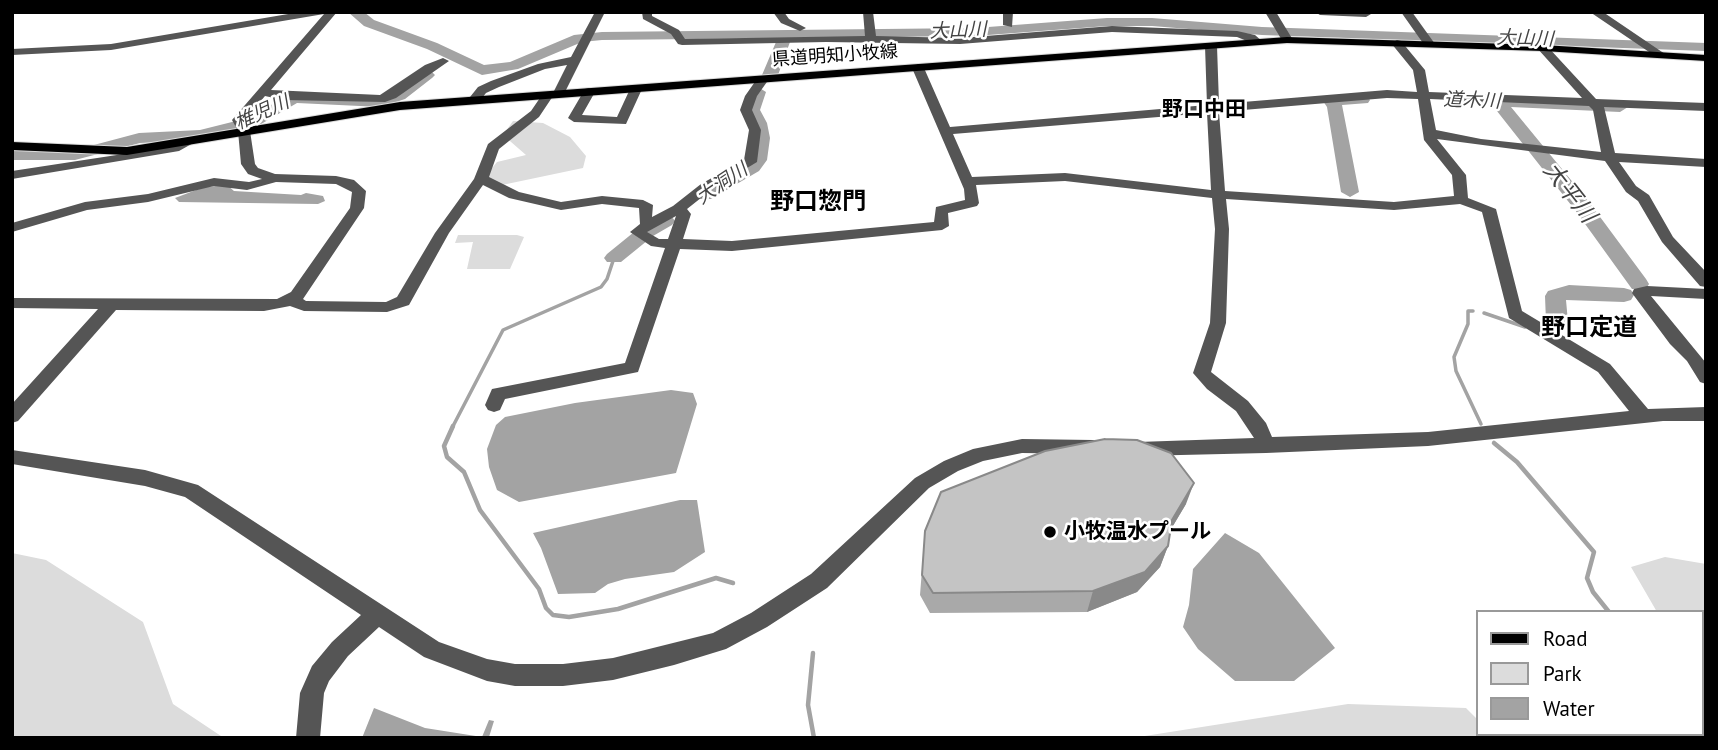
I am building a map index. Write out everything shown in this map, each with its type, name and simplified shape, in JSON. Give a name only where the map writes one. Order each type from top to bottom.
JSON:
[{"type":"main road","name":"県道明知小牧線","points":[[12,146],[101,151],[188,142],[242,128],[400,106],[1211,47],[1285,38],[1397,43],[1425,39],[1543,48],[1656,52],[1706,58]]},
{"type":"street","points":[[12,52],[111,47],[321,12]]},
{"type":"street","points":[[12,303],[264,306],[291,300],[302,291],[357,208],[359,191],[349,183],[336,180],[273,178],[253,171],[248,164],[242,128],[238,120],[332,12]]},
{"type":"street","points":[[291,300],[304,306],[387,307],[403,301],[442,233],[481,179],[494,147],[514,128],[535,114],[553,94],[575,60],[600,12]]},
{"type":"street","points":[[647,12],[647,17],[693,42],[871,36],[971,40],[1112,29],[1237,34],[1251,37],[1257,42]]},
{"type":"street","points":[[778,12],[785,21],[800,28]]},
{"type":"street","points":[[868,12],[871,36]]},
{"type":"street","points":[[1008,12],[1008,25]]},
{"type":"street","points":[[1320,12],[1366,14]]},
{"type":"street","points":[[1406,12],[1425,39]]},
{"type":"street","points":[[1595,12],[1656,52]]},
{"type":"street","points":[[1271,13],[1285,38]]},
{"type":"street","points":[[1397,43],[1417,66],[1432,133],[1431,140],[1459,175],[1461,200]]},
{"type":"street","points":[[1211,47],[1217,193],[1222,229],[1218,323],[1202,373],[1213,385],[1242,406],[1259,428],[1266,446]]},
{"type":"street","points":[[1543,48],[1596,105],[1609,157],[1631,190],[1644,198],[1667,239],[1706,282]]},
{"type":"street","points":[[474,100],[482,90],[495,84],[542,66],[575,60]]},
{"type":"street","points":[[262,92],[283,96],[381,99],[392,95],[429,67],[443,61]]},
{"type":"street","points":[[481,179],[514,195],[561,206],[602,200],[646,205],[644,232],[656,243],[732,246],[770,240],[942,226],[941,210],[972,203],[971,189],[918,68]]},
{"type":"street","points":[[644,232],[706,187],[750,162],[755,130],[747,110],[751,96],[763,79]]},
{"type":"street","points":[[589,92],[574,118],[621,121],[636,89]]},
{"type":"street","points":[[944,131],[1387,94],[1596,105],[1706,107]]},
{"type":"street","points":[[1432,133],[1609,157],[1706,163]]},
{"type":"street","points":[[12,175],[143,155],[179,147],[188,142]]},
{"type":"street","points":[[966,181],[1065,177],[1217,193],[1394,206],[1461,200],[1489,209],[1515,314],[1604,368],[1644,416]]},
{"type":"street","points":[[12,228],[85,206],[148,198],[214,182],[241,183],[247,186],[265,183],[273,178]]},
{"type":"street","points":[[494,405],[498,394],[632,368],[684,214],[678,209]]},
{"type":"street","points":[[1706,294],[1647,291],[1640,293],[1676,340],[1693,357],[1706,378]]},
{"type":"street","points":[[12,416],[112,304]]},
{"type":"street","points":[[12,457],[145,478],[191,491],[432,650],[458,662],[496,672],[515,675],[563,675],[662,658],[718,642],[795,599],[839,564],[922,483],[951,466],[980,454],[1022,446],[1266,446],[1428,439],[1644,416],[1706,414]]},
{"type":"street","points":[[308,738],[312,693],[320,674],[340,649],[378,613]]},
{"type":"green space","points":[[513,121],[543,123],[570,137],[586,156],[583,168],[502,185],[484,178],[497,162],[526,155],[503,135]]},
{"type":"green space","points":[[458,235],[524,237],[510,269],[467,269],[473,242],[455,243]]},
{"type":"green space","points":[[12,553],[46,560],[143,622],[173,704],[224,738],[12,738]]},
{"type":"green space","points":[[1665,557],[1706,564],[1706,683],[1704,610],[1656,610],[1631,567]]},
{"type":"green space","points":[[1348,704],[1466,708],[1476,718],[1476,736],[1496,738],[1132,738]]},
{"type":"water","points":[[227,185],[234,191],[301,195],[306,193],[323,196],[325,201],[318,204],[179,202],[175,198],[204,187]]},
{"type":"water","points":[[671,390],[693,393],[697,404],[676,473],[519,502],[497,490],[489,467],[487,449],[496,425],[505,417],[575,403]]},
{"type":"water","points":[[680,500],[697,500],[705,552],[674,572],[625,579],[608,584],[595,593],[558,594],[533,533]]},
{"type":"water","points":[[1225,533],[1259,553],[1335,648],[1294,681],[1235,681],[1198,649],[1183,627],[1189,605],[1193,569]]},
{"type":"water","points":[[374,708],[425,728],[482,737],[489,720],[494,721],[489,737],[492,738],[362,738]]},
{"type":"building","name":"小牧温水プール","points":[[1105,439],[1137,440],[1171,453],[1194,483],[1172,520],[1168,546],[1145,572],[1093,591],[933,593],[922,575],[925,531],[941,492],[1045,451]]},
{"type":"waterway","name":"大山川","points":[[355,12],[369,23],[432,46],[482,70],[513,66],[579,38],[602,36],[975,32],[1107,22],[1152,22],[1262,31],[1706,47]]},
{"type":"waterway","name":"大洞川","points":[[770,75],[783,42]]},
{"type":"waterway","name":"椎児川","points":[[12,155],[75,155],[139,138],[200,135],[250,123],[294,98],[381,102],[399,96],[427,75]]},
{"type":"waterway","name":"大洞川","points":[[704,195],[753,167],[758,160],[761,138],[759,123],[752,110],[758,92]]},
{"type":"waterway","name":"道木川","points":[[1350,192],[1335,107],[1331,101],[1362,100]]},
{"type":"waterway","name":"道木川","points":[[1462,100],[1620,107]]},
{"type":"waterway","name":"大平川","points":[[1498,102],[1582,206],[1639,284]]},
{"type":"waterway","name":"大洞川","points":[[614,258],[646,232],[665,221]]},
{"type":"waterway","points":[[453,427],[503,330],[601,287],[607,279],[614,258]]},
{"type":"waterway","name":"大平川","points":[[1557,322],[1555,296],[1569,292],[1624,295]]},
{"type":"waterway","points":[[1473,311],[1468,311],[1468,324],[1454,357],[1456,371],[1481,424]]},
{"type":"waterway","points":[[1484,313],[1525,327]]},
{"type":"waterway","points":[[1547,328],[1557,322]]},
{"type":"waterway","points":[[453,427],[444,446],[447,457],[464,472],[480,510],[539,589],[546,608],[553,615],[569,617],[618,609],[716,578],[733,583]]},
{"type":"waterway","points":[[1494,443],[1517,462],[1594,552],[1587,578],[1593,592],[1607,610]]},
{"type":"waterway","points":[[813,653],[808,705],[814,738]]},
{"type":"waterway","points":[[1704,714],[1706,718]]},
{"type":"place","name":"小牧温水プール","points":[[1050,532]]},
{"type":"district","name":"野口中田","points":[[1204,110]]},
{"type":"district","name":"野口惣門","points":[[818,202]]},
{"type":"district","name":"野口定道","points":[[1589,328]]}]
